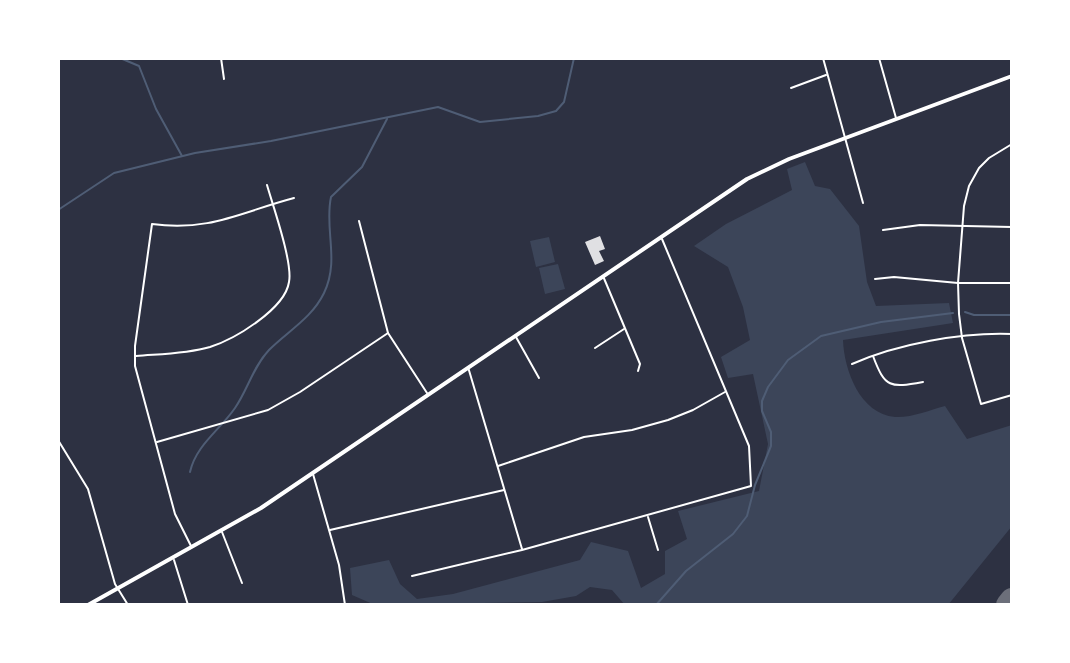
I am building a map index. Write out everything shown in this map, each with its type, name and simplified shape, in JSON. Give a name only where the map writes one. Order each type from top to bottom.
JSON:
[{"type":"main road","points":[[88,605],[269,503],[759,173],[1012,76]]},
{"type":"street","points":[[221,58],[224,79]]},
{"type":"street","points":[[823,58],[863,203]]},
{"type":"street","points":[[879,58],[896,119]]},
{"type":"street","points":[[791,88],[827,75]]},
{"type":"street","points":[[1012,144],[989,158],[975,174],[966,194],[958,283],[962,338],[981,404],[1012,395]]},
{"type":"street","points":[[134,356],[194,350],[217,344],[277,306],[286,293],[290,276],[267,185]]},
{"type":"street","points":[[192,547],[175,514],[134,356],[152,224],[175,228],[203,226],[294,198]]},
{"type":"street","points":[[359,221],[388,333],[428,394]]},
{"type":"street","points":[[883,230],[920,225],[1012,227]]},
{"type":"street","points":[[412,576],[522,550],[751,486],[749,446],[661,237]]},
{"type":"street","points":[[603,276],[640,364],[638,371]]},
{"type":"street","points":[[875,279],[894,277],[958,283],[1012,283]]},
{"type":"street","points":[[595,348],[625,329]]},
{"type":"street","points":[[156,442],[268,410],[388,333]]},
{"type":"street","points":[[852,364],[901,346],[1012,334]]},
{"type":"street","points":[[515,335],[539,378]]},
{"type":"street","points":[[872,355],[886,382],[897,386],[923,382]]},
{"type":"street","points":[[468,367],[522,550]]},
{"type":"street","points":[[498,466],[584,437],[632,430],[668,420],[726,391]]},
{"type":"street","points":[[58,440],[88,489],[117,589],[123,593],[128,605]]},
{"type":"street","points":[[313,472],[330,530],[345,605]]},
{"type":"street","points":[[330,530],[505,489]]},
{"type":"street","points":[[647,515],[658,550]]},
{"type":"street","points":[[222,531],[242,583]]},
{"type":"street","points":[[173,558],[188,605]]},
{"type":"shaded area","points":[[805,162],[815,186],[830,189],[859,226],[867,282],[876,306],[949,303],[953,323],[843,340],[851,377],[863,399],[872,408],[895,417],[945,406],[967,439],[1012,425],[1012,526],[948,605],[625,605],[612,590],[590,587],[576,596],[542,602],[375,605],[352,595],[350,568],[389,560],[400,584],[417,599],[453,594],[580,560],[591,542],[628,551],[641,588],[665,574],[665,551],[687,539],[678,511],[759,491],[768,444],[753,374],[728,378],[721,357],[750,340],[743,307],[728,267],[694,246],[726,224],[792,190],[787,169]]},
{"type":"shaded area","points":[[549,237],[555,262],[536,267],[530,241]]},
{"type":"shaded area","points":[[558,264],[565,289],[545,294],[539,268]]},
{"type":"building","points":[[600,236],[605,249],[599,251],[604,261],[595,265],[585,242]]},
{"type":"waterway","points":[[120,58],[139,66],[156,109],[182,156]]},
{"type":"waterway","points":[[58,210],[114,173],[195,153],[438,107],[480,122],[556,111],[564,102],[574,58]]},
{"type":"waterway","points":[[190,472],[197,454],[235,408],[263,357],[319,302],[331,269],[331,197],[362,167],[387,119]]},
{"type":"waterway","points":[[965,312],[974,315],[1012,315]]},
{"type":"waterway","points":[[656,605],[686,571],[733,534],[747,516],[755,485],[771,446],[771,432],[762,411],[762,401],[768,387],[788,360],[821,336],[881,322],[953,313]]},
{"type":"runway","points":[[1008,605],[1012,600]]}]
